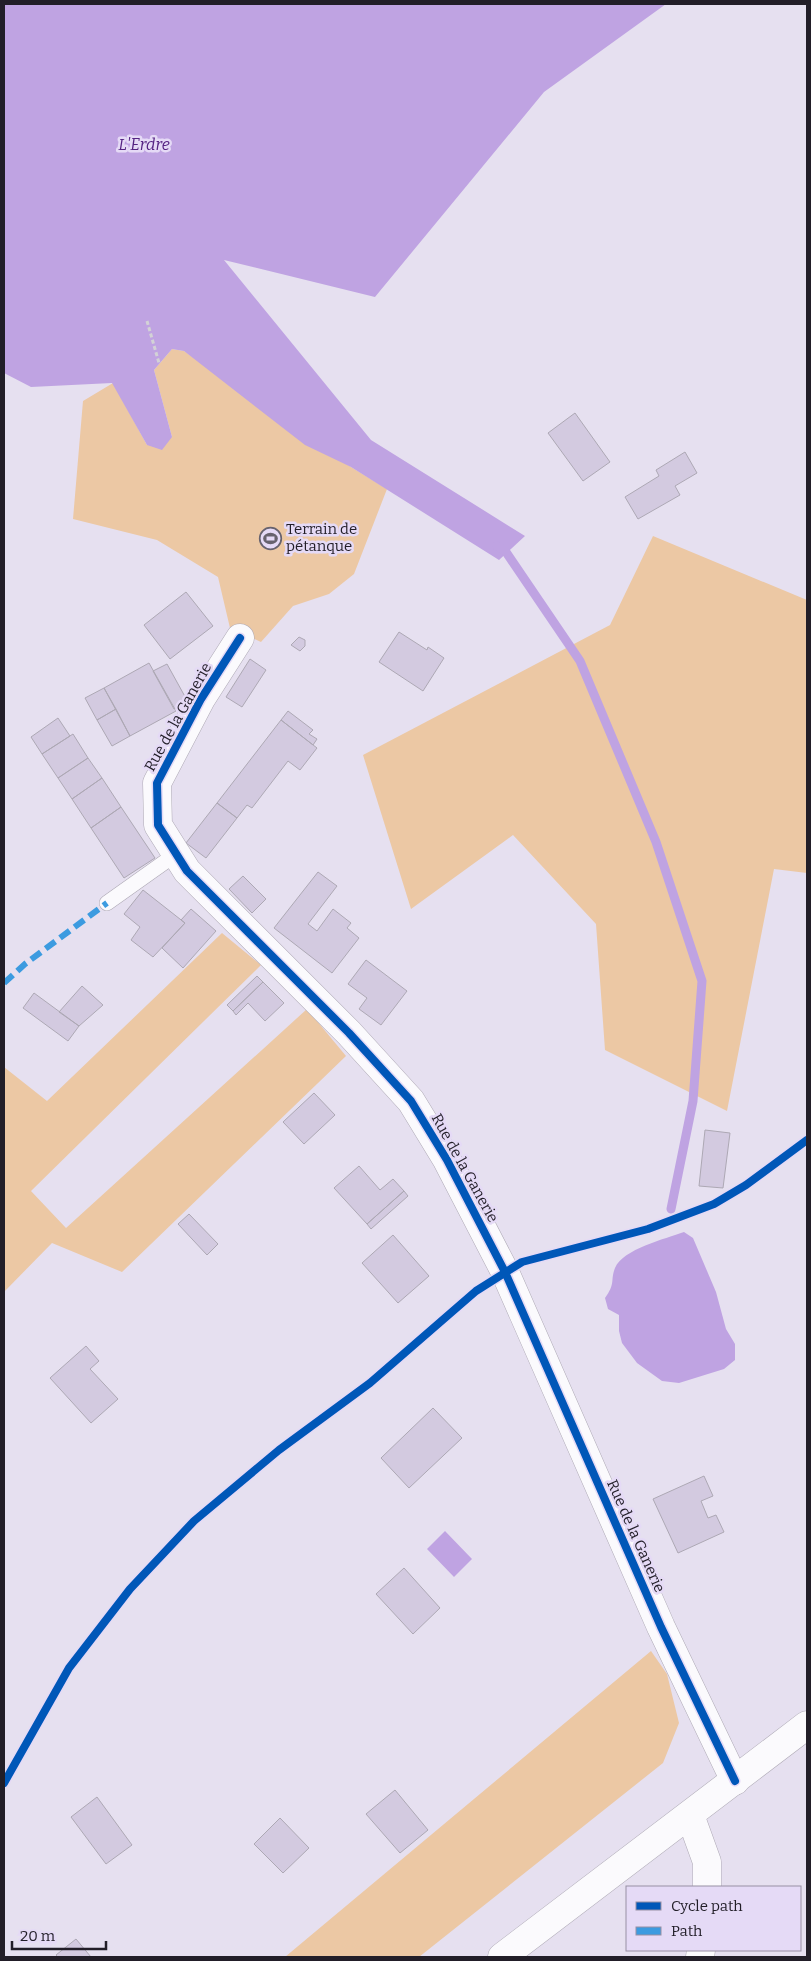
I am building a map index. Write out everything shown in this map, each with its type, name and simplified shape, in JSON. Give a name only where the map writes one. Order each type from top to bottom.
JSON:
[{"type":"street","name":"Rue de la Ganerie","points":[[240,638],[201,699],[157,783],[158,825],[187,871],[349,1033],[412,1101],[447,1160],[505,1272],[661,1628],[735,1781]]},
{"type":"street","points":[[502,1957],[807,1725]]},
{"type":"street","points":[[690,1815],[707,1862],[707,1886]]},
{"type":"lane","points":[[107,903],[176,854]]},
{"type":"path","points":[[147,321],[160,363]]},
{"type":"shaded area","points":[[172,349],[184,351],[351,467],[387,489],[354,574],[329,594],[293,606],[261,642],[230,628],[218,577],[157,540],[73,519],[83,401],[113,383],[147,445],[172,437],[154,370]]},
{"type":"shaded area","points":[[653,536],[807,600],[807,873],[774,869],[727,1111],[605,1050],[596,924],[513,835],[411,909],[363,755],[610,625]]},
{"type":"shaded area","points":[[222,933],[261,965],[31,1191],[66,1228],[307,1009],[346,1056],[122,1272],[52,1243],[4,1292],[4,1067],[47,1101]]},
{"type":"shaded area","points":[[651,1651],[667,1674],[679,1723],[663,1763],[419,1957],[285,1957]]},
{"type":"water","name":"L'Erdre","points":[[4,4],[666,4],[544,92],[375,297],[224,260],[371,440],[525,536],[499,560],[351,467],[305,445],[184,351],[172,349],[154,370],[172,437],[162,450],[147,445],[112,383],[31,387],[4,373]]},
{"type":"water","points":[[684,1232],[693,1238],[716,1292],[726,1329],[735,1344],[735,1360],[724,1369],[679,1383],[662,1381],[637,1363],[622,1343],[619,1331],[619,1315],[608,1309],[605,1298],[612,1285],[615,1268],[626,1255]]},
{"type":"water","points":[[445,1531],[472,1559],[454,1577],[427,1549]]},
{"type":"building","points":[[575,413],[610,462],[583,481],[548,433]]},
{"type":"building","points":[[685,452],[697,473],[675,486],[680,495],[638,519],[625,497],[659,476],[656,470]]},
{"type":"building","points":[[186,592],[213,626],[170,659],[144,625]]},
{"type":"building","points":[[399,632],[427,650],[428,647],[444,658],[423,691],[379,662]]},
{"type":"building","points":[[299,637],[305,640],[305,646],[300,651],[291,645]]},
{"type":"building","points":[[250,659],[266,670],[242,707],[226,697]]},
{"type":"building","points":[[149,663],[176,711],[130,736],[104,688]]},
{"type":"building","points":[[167,664],[188,702],[174,709],[153,671]]},
{"type":"building","points":[[104,688],[116,709],[97,720],[85,698]]},
{"type":"building","points":[[116,709],[130,736],[112,746],[97,720]]},
{"type":"building","points":[[288,711],[313,730],[309,734],[317,739],[313,745],[281,720]]},
{"type":"building","points":[[58,718],[70,736],[42,754],[31,737]]},
{"type":"building","points":[[281,720],[317,748],[300,770],[288,761],[252,808],[247,805],[237,818],[217,803]]},
{"type":"building","points":[[73,734],[88,758],[58,778],[42,754]]},
{"type":"building","points":[[88,758],[102,778],[72,799],[58,778]]},
{"type":"building","points":[[102,778],[121,807],[91,828],[72,799]]},
{"type":"building","points":[[217,803],[237,818],[206,858],[186,843]]},
{"type":"building","points":[[121,807],[155,858],[124,878],[91,828]]},
{"type":"building","points":[[318,872],[337,886],[308,924],[317,931],[333,909],[351,923],[347,928],[359,938],[332,973],[274,928]]},
{"type":"building","points":[[243,876],[266,899],[252,913],[229,889]]},
{"type":"building","points":[[143,890],[185,923],[153,957],[131,940],[140,927],[124,914]]},
{"type":"building","points":[[191,909],[216,931],[183,968],[162,948],[185,923],[181,920]]},
{"type":"building","points":[[366,960],[407,991],[381,1025],[359,1009],[367,998],[348,984]]},
{"type":"building","points":[[257,976],[263,982],[233,1011],[227,1005]]},
{"type":"building","points":[[263,982],[284,1003],[265,1021],[248,1003],[236,1015],[233,1011]]},
{"type":"building","points":[[82,986],[103,1005],[79,1026],[59,1012]]},
{"type":"building","points":[[34,993],[79,1026],[68,1041],[23,1008]]},
{"type":"building","points":[[314,1093],[335,1115],[304,1144],[283,1122]]},
{"type":"building","points":[[705,1130],[730,1133],[723,1188],[699,1186]]},
{"type":"building","points":[[359,1166],[380,1190],[393,1179],[404,1191],[367,1224],[334,1188]]},
{"type":"building","points":[[404,1191],[408,1196],[371,1229],[367,1224]]},
{"type":"building","points":[[189,1214],[218,1244],[207,1255],[178,1224]]},
{"type":"building","points":[[393,1235],[429,1276],[398,1303],[362,1263]]},
{"type":"building","points":[[86,1346],[99,1361],[90,1369],[118,1399],[91,1423],[50,1378]]},
{"type":"building","points":[[433,1408],[462,1438],[409,1488],[381,1458]]},
{"type":"building","points":[[704,1476],[713,1496],[701,1501],[708,1518],[716,1515],[724,1532],[678,1553],[653,1499]]},
{"type":"building","points":[[404,1568],[440,1608],[413,1634],[376,1594]]},
{"type":"building","points":[[395,1790],[428,1830],[400,1853],[366,1814]]},
{"type":"building","points":[[97,1797],[132,1845],[106,1864],[71,1817]]},
{"type":"building","points":[[280,1818],[309,1848],[283,1873],[254,1844]]},
{"type":"building","points":[[76,1939],[91,1957],[58,1957],[56,1955]]},
{"type":"waterway","points":[[497,546],[506,552],[580,661],[656,842],[702,981],[693,1101],[671,1209]]},
{"type":"marked path","points":[[4,983],[25,964],[107,903]]},
{"type":"cycle path","points":[[240,638],[201,699],[157,783],[158,825],[187,871],[349,1033],[411,1101],[447,1160],[505,1272],[661,1627],[735,1781]]},
{"type":"cycle path","points":[[4,1783],[69,1668],[130,1589],[194,1521],[279,1450],[370,1383],[476,1291],[522,1262],[648,1229],[714,1204],[746,1185],[807,1140]]},
{"type":"place","name":"Terrain de pétanque","points":[[270,538]]}]
